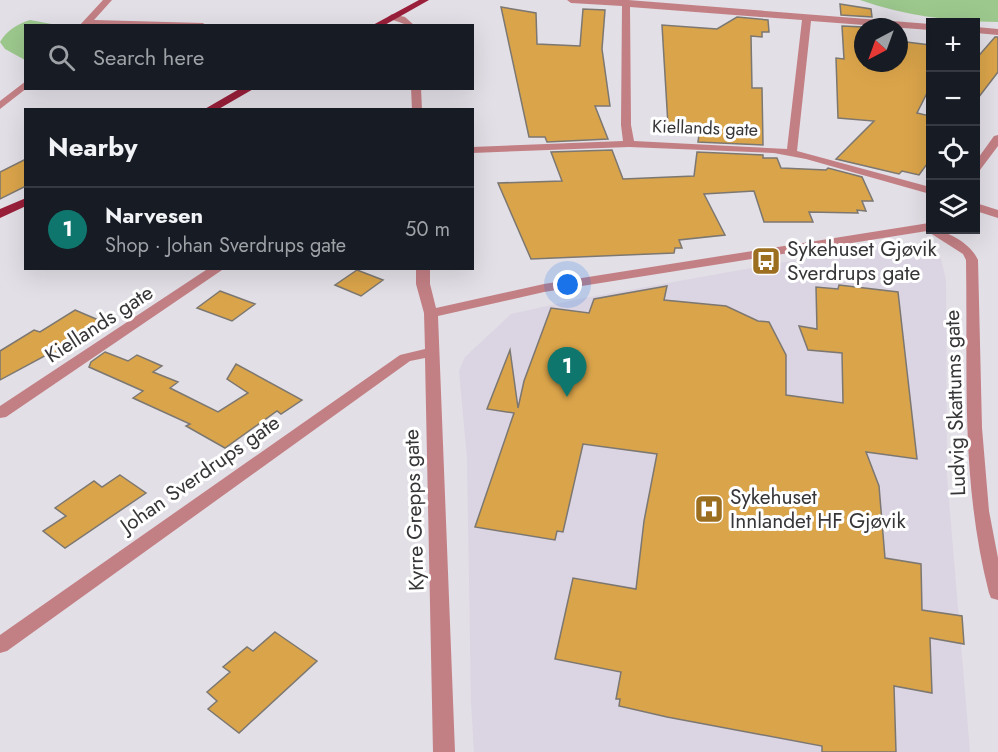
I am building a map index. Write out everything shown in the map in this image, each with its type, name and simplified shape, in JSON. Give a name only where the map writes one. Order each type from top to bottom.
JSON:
[{"type":"main road","points":[[379,24],[425,0]]},
{"type":"main road","points":[[212,108],[246,90]]},
{"type":"main road","points":[[0,214],[24,202]]},
{"type":"street","points":[[84,24],[108,0]]},
{"type":"street","points":[[571,0],[926,27]]},
{"type":"street","points":[[626,3],[626,125],[629,144]]},
{"type":"street","points":[[392,17],[407,24]]},
{"type":"street","points":[[791,153],[794,143],[807,17]]},
{"type":"street","points":[[980,30],[998,32]]},
{"type":"street","points":[[0,106],[24,86]]},
{"type":"street","points":[[416,90],[417,108]]},
{"type":"street","points":[[980,161],[998,138]]},
{"type":"street","name":"Kiellands gate","points":[[474,150],[629,144],[721,147],[791,153],[926,190]]},
{"type":"street","points":[[980,209],[998,214]]},
{"type":"street","points":[[431,313],[544,288],[875,234],[926,229]]},
{"type":"street","name":"Ludvig Skattums gate","points":[[940,234],[968,252],[972,260],[972,390],[976,490],[991,570],[998,593]]},
{"type":"street","name":"Kiellands gate","points":[[0,413],[216,270]]},
{"type":"street","name":"Kyrre Grepps gate","points":[[423,270],[423,284],[431,313],[444,752]]},
{"type":"street","name":"Johan Sverdrups gate","points":[[0,645],[388,369],[405,358],[431,352]]},
{"type":"shaded area","name":"Sykehuset Innlandet HF Gjøvik","points":[[868,247],[919,248],[941,259],[946,280],[947,476],[970,752],[474,752],[471,702],[467,458],[459,371],[465,357],[511,314],[579,299]]},
{"type":"green space","points":[[860,0],[998,0],[998,22],[980,21],[980,18],[928,17]]},
{"type":"green space","points":[[30,20],[52,24],[24,24],[24,59],[5,49],[0,42],[6,34],[21,23]]},
{"type":"building","points":[[840,4],[871,9],[872,17],[841,15]]},
{"type":"building","points":[[501,7],[536,13],[537,44],[580,46],[583,9],[605,10],[602,49],[610,106],[595,106],[608,139],[547,142],[545,137],[529,137]]},
{"type":"building","points":[[737,17],[768,20],[769,32],[762,32],[762,37],[751,36],[752,88],[762,88],[763,145],[698,142],[700,128],[668,125],[662,25],[717,29]]},
{"type":"building","points":[[842,26],[854,27],[854,72],[908,72],[908,42],[926,44],[926,95],[917,113],[926,115],[926,165],[919,175],[902,171],[899,174],[836,159],[874,121],[838,118],[836,58],[844,59]]},
{"type":"building","points":[[995,37],[998,37],[998,72],[980,95],[980,72],[980,54]]},
{"type":"building","points":[[612,150],[623,179],[694,176],[697,152],[763,155],[763,158],[777,158],[781,168],[826,170],[828,168],[862,177],[873,201],[862,201],[866,211],[857,210],[858,213],[809,212],[813,222],[764,222],[754,191],[704,194],[725,235],[679,240],[682,248],[675,248],[674,253],[531,259],[498,183],[562,181],[551,152]]},
{"type":"building","points":[[24,160],[24,187],[0,199],[0,172]]},
{"type":"building","points":[[357,270],[383,280],[361,296],[335,285]]},
{"type":"building","name":"Sykehuset Innlandet HF Gjøvik","points":[[839,285],[898,292],[917,459],[866,452],[879,486],[885,558],[921,564],[922,610],[962,616],[964,644],[930,638],[932,693],[894,686],[896,752],[822,752],[822,746],[619,706],[620,699],[616,699],[621,672],[555,659],[573,578],[636,589],[644,521],[657,454],[583,444],[563,532],[557,531],[555,540],[475,527],[514,413],[487,409],[510,350],[518,408],[524,381],[551,308],[589,313],[594,299],[667,286],[664,300],[726,306],[758,321],[769,322],[786,355],[786,395],[843,403],[842,353],[808,350],[799,326],[817,329],[816,287],[838,289]]},
{"type":"building","points":[[220,291],[255,304],[232,321],[197,308]]},
{"type":"building","points":[[75,310],[103,322],[54,354],[50,353],[0,380],[0,351],[34,330],[40,332]]},
{"type":"building","points":[[105,352],[128,361],[137,355],[162,366],[153,372],[178,382],[170,388],[218,412],[248,393],[227,379],[236,364],[302,400],[281,414],[277,411],[225,448],[186,426],[190,424],[133,398],[143,391],[89,367],[91,362]]},
{"type":"building","points":[[120,475],[146,493],[65,548],[43,531],[66,516],[55,508],[94,481],[102,487]]},
{"type":"building","points":[[275,632],[317,661],[239,733],[208,709],[217,701],[207,692],[230,672],[223,667],[247,647],[253,651]]},
{"type":"place","name":"Sykehuset Gjøvik Sverdrups gate","points":[[766,261]]},
{"type":"place","name":"Narvesen","points":[[567,397]]},
{"type":"place","name":"Sykehuset Innlandet HF Gjøvik","points":[[709,509]]}]
